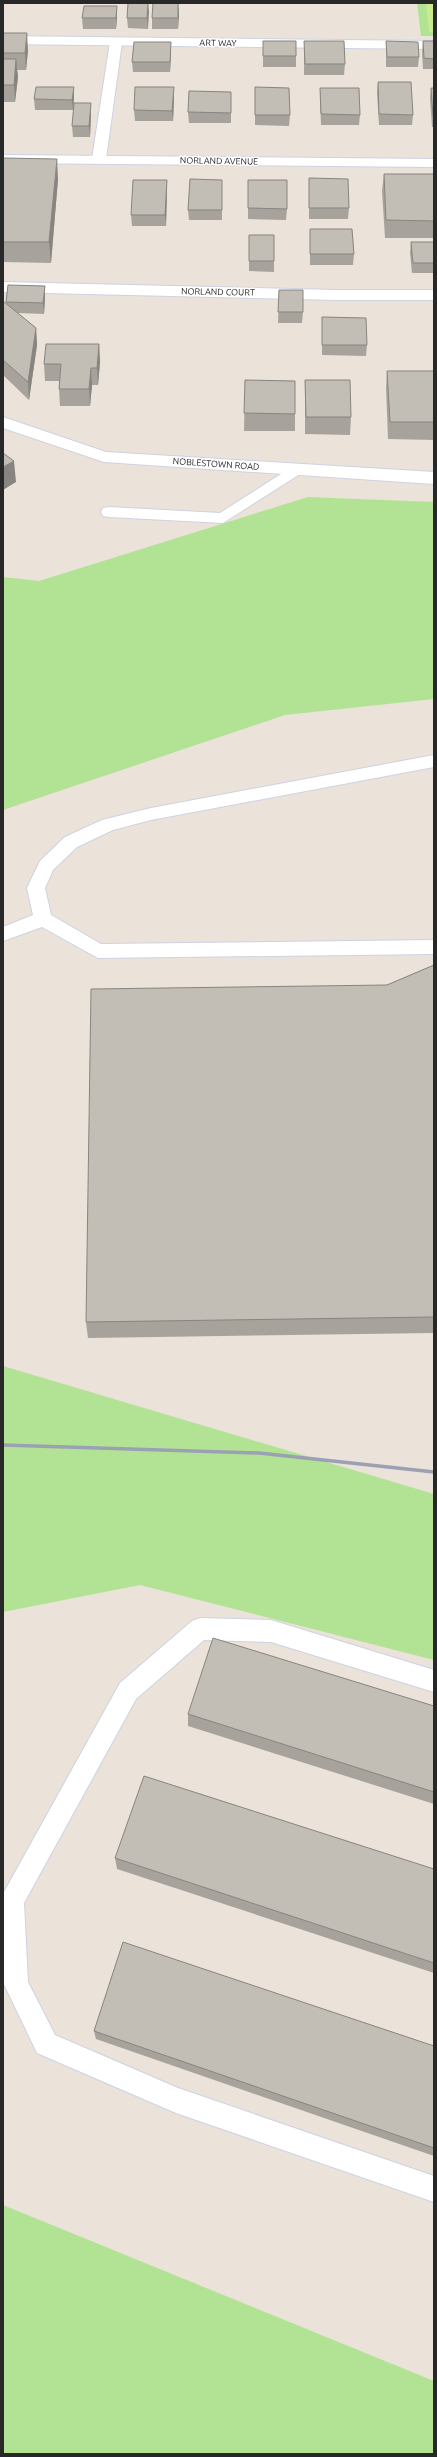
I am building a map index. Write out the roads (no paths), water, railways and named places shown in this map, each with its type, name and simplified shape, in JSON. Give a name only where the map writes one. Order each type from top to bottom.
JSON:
[{"type":"street","name":"ART WAY","points":[[3,40],[434,45]]},
{"type":"street","name":"NORLAND AVENUE","points":[[3,159],[434,163]]},
{"type":"street","name":"NORLAND COURT","points":[[3,287],[336,295],[434,295]]},
{"type":"street","name":"NOBLESTOWN ROAD","points":[[3,422],[104,457],[434,478]]},
{"type":"lane","points":[[99,160],[116,42]]},
{"type":"lane","points":[[109,512],[223,518],[295,470]]},
{"type":"lane","points":[[434,761],[151,814],[108,825],[71,842],[46,866],[36,888],[43,919],[98,951],[434,947]]},
{"type":"lane","points":[[3,934],[43,919]]},
{"type":"lane","points":[[434,1681],[271,1631],[200,1629],[128,1691],[12,1901],[16,1984],[46,2044],[176,2100],[434,2189]]},
{"type":"railway","points":[[3,1445],[259,1453],[434,1472]]}]
